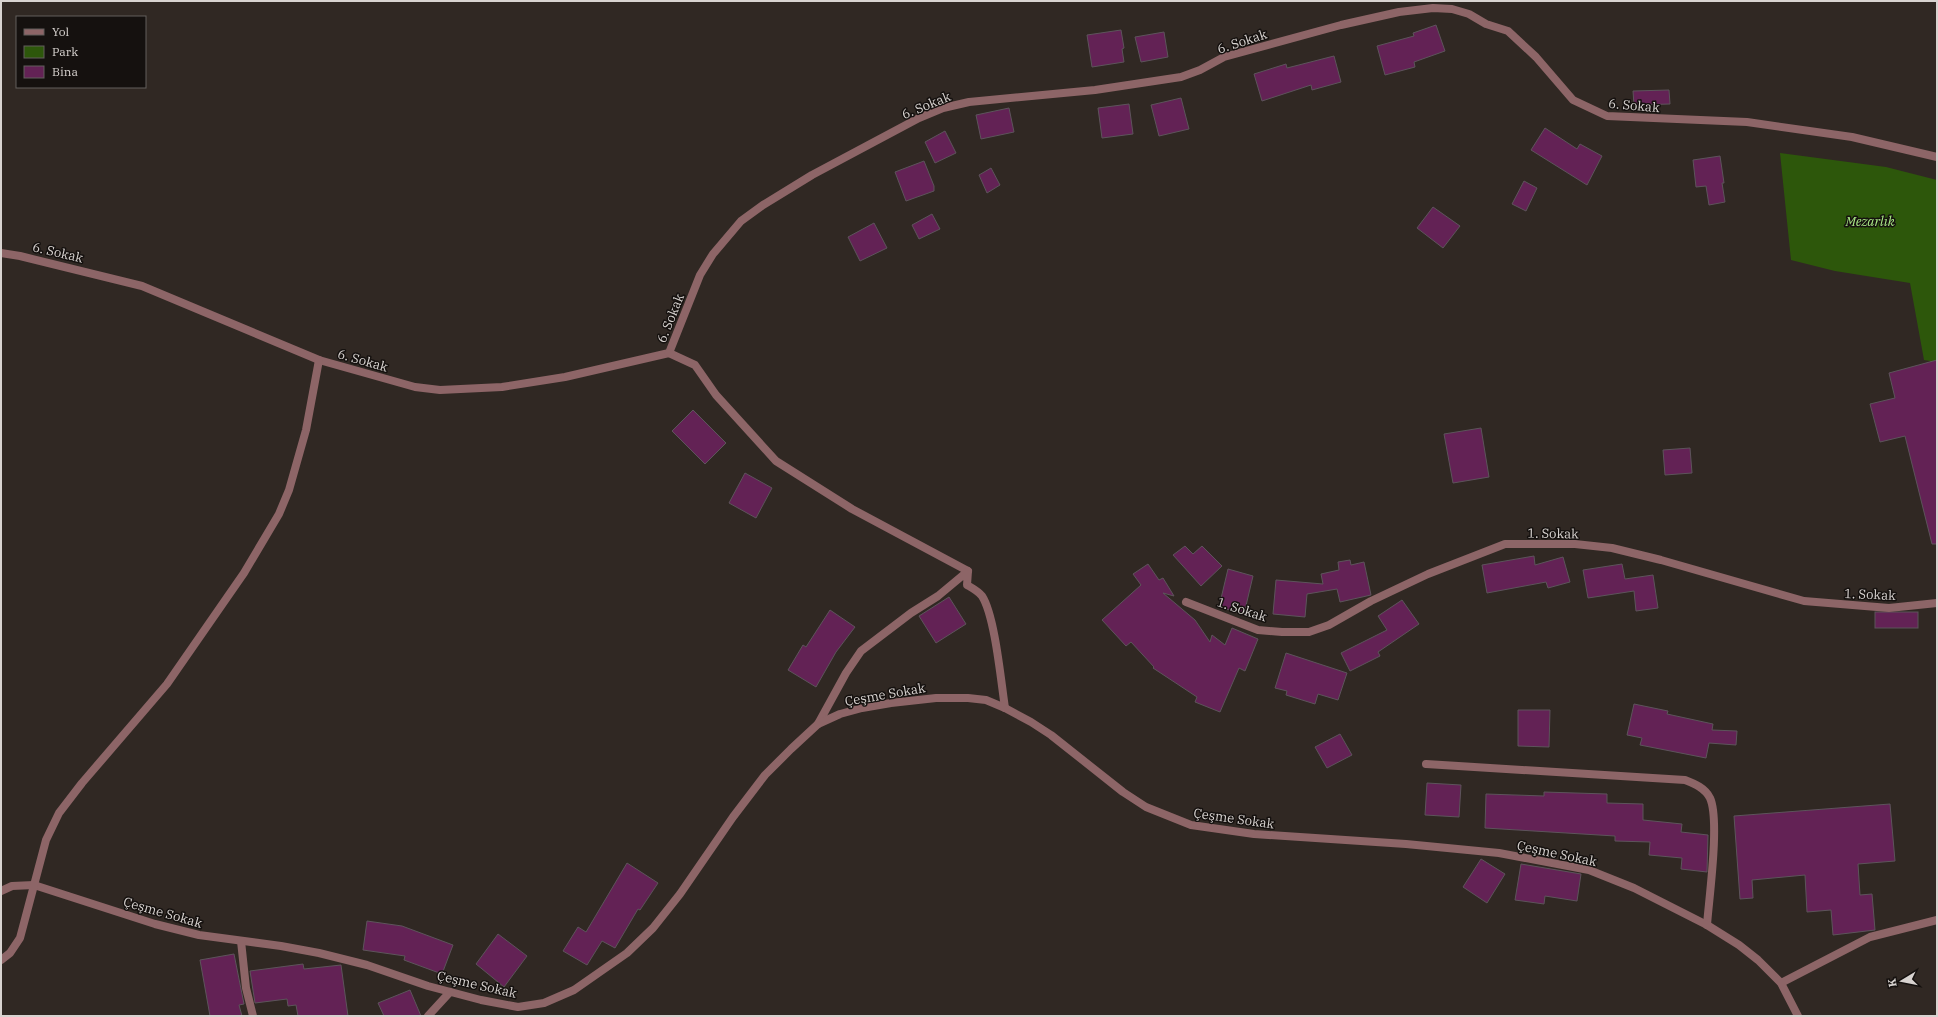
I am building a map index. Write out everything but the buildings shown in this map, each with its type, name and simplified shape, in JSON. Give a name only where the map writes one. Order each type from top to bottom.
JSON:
[{"type":"street","name":"6. Sokak","points":[[1,253],[20,256],[142,286],[319,360],[415,387],[440,390],[502,387],[566,376],[669,353],[700,275],[712,254],[741,221],[763,205],[812,175],[919,118],[943,108],[969,102],[1095,90],[1181,77],[1200,70],[1224,57],[1341,24],[1399,12],[1432,8],[1452,9],[1469,14],[1486,24],[1508,31],[1536,57],[1574,100],[1607,116],[1747,122],[1852,137],[1937,157]]},
{"type":"street","points":[[669,353],[695,365],[716,395],[776,461],[852,509],[968,571]]},
{"type":"street","points":[[1,960],[10,953],[20,938],[46,840],[59,813],[82,783],[167,684],[244,573],[279,514],[289,490],[306,430],[319,360]]},
{"type":"street","name":"1. Sokak","points":[[1186,602],[1258,630],[1309,632],[1329,625],[1371,601],[1428,574],[1505,544],[1575,544],[1612,548],[1661,560],[1804,601],[1889,608],[1937,603]]},
{"type":"street","points":[[968,571],[967,585],[981,594],[986,604],[992,627],[1004,708]]},
{"type":"street","points":[[818,724],[846,673],[861,651],[911,613],[938,596],[968,571]]},
{"type":"street","name":"Çeşme Sokak","points":[[1,891],[12,886],[34,885],[155,924],[199,936],[241,941],[326,955],[367,965],[450,992],[481,1000],[518,1007],[544,1003],[574,990],[627,952],[653,928],[680,894],[733,817],[765,775],[818,724],[840,714],[891,702],[936,698],[968,698],[986,700],[1004,708],[1051,735],[1085,763],[1146,807],[1191,825],[1254,834],[1406,844],[1499,853],[1589,870],[1634,888],[1707,925],[1748,952],[1781,983],[1798,1016]]},
{"type":"street","points":[[1426,764],[1685,780],[1700,786],[1710,798],[1713,814],[1714,839],[1707,925]]},
{"type":"street","points":[[1781,983],[1870,937],[1937,920]]},
{"type":"street","points":[[241,941],[246,988],[253,1016]]},
{"type":"street","points":[[428,1016],[450,992]]},
{"type":"green space","name":"Mezarlık","points":[[1780,153],[1886,167],[1937,180],[1937,393],[1930,361],[1924,360],[1910,283],[1835,271],[1791,260]]}]
